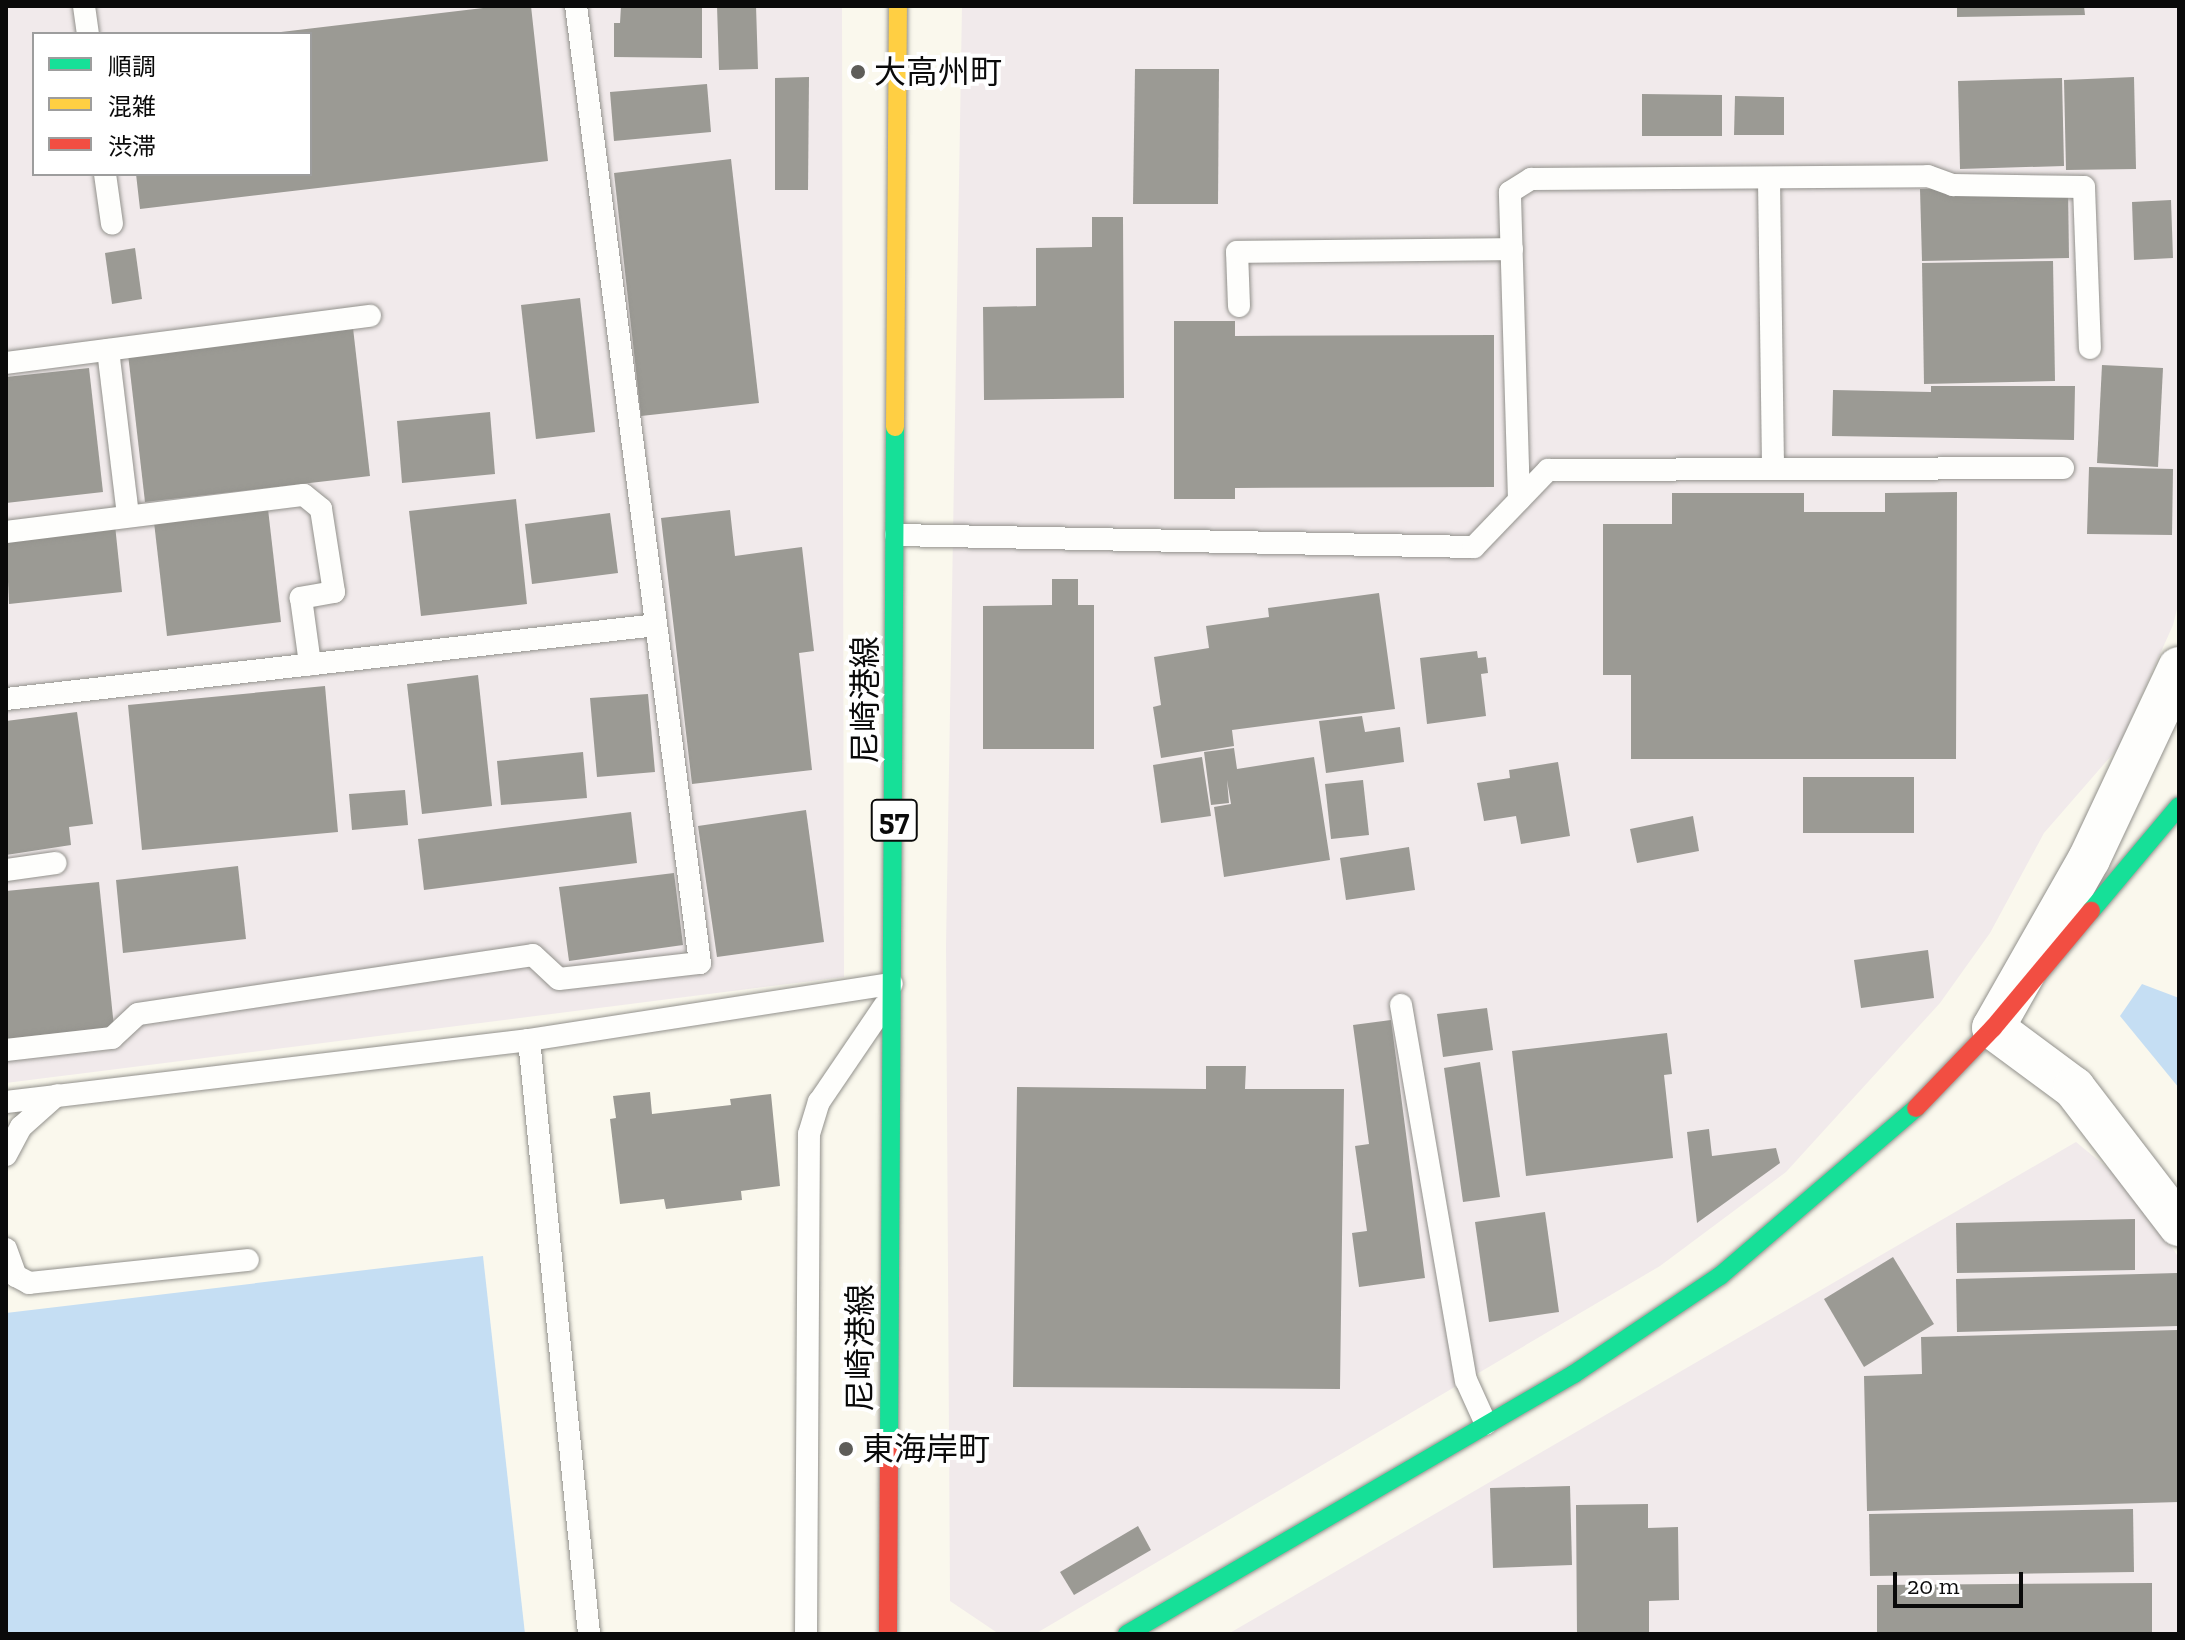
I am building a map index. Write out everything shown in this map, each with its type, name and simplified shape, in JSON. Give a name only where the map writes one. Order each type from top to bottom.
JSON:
[{"type":"main road","name":"尼崎港線","points":[[888,1634],[898,6]]},
{"type":"main road","points":[[1127,1634],[1574,1374],[1720,1276],[1888,1137],[1993,1028],[2167,826],[2179,806]]},
{"type":"street","points":[[2179,668],[2089,859],[1993,1028],[2074,1088],[2179,1225]]},
{"type":"lane","points":[[84,6],[88,32]]},
{"type":"lane","points":[[6,1050],[112,1038],[138,1014],[533,955],[559,979],[700,963],[576,6]]},
{"type":"lane","points":[[105,176],[112,224]]},
{"type":"lane","points":[[1519,500],[1510,192],[1531,179],[1769,180],[1928,176],[1953,185],[2084,187],[2090,348]]},
{"type":"lane","points":[[1769,180],[1773,469]]},
{"type":"lane","points":[[1239,306],[1237,252],[1512,249]]},
{"type":"lane","points":[[6,363],[370,316]]},
{"type":"lane","points":[[108,350],[128,516]]},
{"type":"lane","points":[[896,535],[1474,547],[1548,470],[2063,468]]},
{"type":"lane","points":[[6,532],[304,495],[321,509],[334,592],[301,598],[310,664]]},
{"type":"lane","points":[[6,699],[656,625]]},
{"type":"lane","points":[[6,870],[56,863]]},
{"type":"lane","points":[[6,1102],[529,1040],[892,989]]},
{"type":"lane","points":[[806,1634],[809,1134],[819,1102],[892,989]]},
{"type":"lane","points":[[1401,1005],[1466,1380],[1486,1424]]},
{"type":"lane","points":[[529,1040],[589,1634]]},
{"type":"lane","points":[[6,1155],[21,1127],[57,1095]]},
{"type":"lane","points":[[6,1249],[16,1276],[29,1283],[248,1260]]},
{"type":"shaded area","points":[[6,6],[842,6],[844,977],[6,1083]]},
{"type":"shaded area","points":[[962,6],[2179,6],[2179,601],[2173,625],[2118,748],[2044,833],[1990,933],[1940,1003],[1786,1172],[1660,1266],[1035,1634],[999,1634],[950,1601],[946,946]]},
{"type":"shaded area","points":[[2076,1142],[2132,1188],[2179,1258],[2179,1634],[1228,1634]]},
{"type":"water","points":[[2142,984],[2179,998],[2179,1088],[2120,1016]]},
{"type":"water","points":[[483,1256],[525,1634],[6,1634],[6,1313]]},
{"type":"building","points":[[500,6],[531,6],[548,161],[140,209],[136,176],[312,176],[312,32],[281,32]]},
{"type":"building","points":[[621,6],[702,6],[702,58],[614,57],[614,23],[620,23]]},
{"type":"building","points":[[717,6],[756,6],[758,69],[719,70]]},
{"type":"building","points":[[1957,6],[2084,6],[2085,15],[1957,17]]},
{"type":"building","points":[[1135,69],[1219,69],[1218,204],[1133,204]]},
{"type":"building","points":[[809,77],[808,190],[775,190],[775,78]]},
{"type":"building","points":[[2134,77],[2136,169],[2066,170],[2064,80]]},
{"type":"building","points":[[2062,78],[2064,166],[1960,169],[1958,81]]},
{"type":"building","points":[[707,84],[711,132],[614,141],[610,92]]},
{"type":"building","points":[[1642,94],[1722,95],[1722,136],[1642,136]]},
{"type":"building","points":[[1735,96],[1784,97],[1784,135],[1734,135]]},
{"type":"building","points":[[731,159],[759,403],[641,416],[614,173]]},
{"type":"building","points":[[2068,187],[2069,258],[1922,261],[1920,189]]},
{"type":"building","points":[[2171,200],[2173,258],[2134,260],[2132,202]]},
{"type":"building","points":[[1092,217],[1123,217],[1124,398],[984,400],[983,307],[1036,306],[1036,248],[1092,247]]},
{"type":"building","points":[[135,248],[142,299],[112,304],[105,253]]},
{"type":"building","points":[[2053,261],[2055,381],[1924,384],[1922,263]]},
{"type":"building","points":[[580,298],[595,432],[536,439],[521,305]]},
{"type":"building","points":[[1174,321],[1235,321],[1235,336],[1494,335],[1494,487],[1235,488],[1235,499],[1174,499]]},
{"type":"building","points":[[353,328],[370,476],[145,502],[128,354]]},
{"type":"building","points":[[2102,365],[2163,368],[2158,467],[2097,463]]},
{"type":"building","points":[[89,368],[103,492],[6,503],[6,377]]},
{"type":"building","points":[[1931,386],[2075,386],[2074,440],[1832,436],[1833,390],[1931,392]]},
{"type":"building","points":[[490,412],[495,474],[402,483],[397,421]]},
{"type":"building","points":[[2089,467],[2173,469],[2172,535],[2087,534]]},
{"type":"building","points":[[1957,492],[1956,759],[1631,759],[1631,675],[1603,675],[1603,524],[1672,524],[1672,493],[1804,493],[1804,512],[1885,512],[1885,493]]},
{"type":"building","points":[[516,499],[527,604],[421,616],[409,511]]},
{"type":"building","points":[[268,509],[281,622],[167,636],[154,522]]},
{"type":"building","points":[[730,510],[735,556],[802,547],[814,651],[799,653],[812,770],[692,784],[661,518]]},
{"type":"building","points":[[610,513],[618,573],[532,584],[525,524]]},
{"type":"building","points":[[115,525],[122,592],[9,604],[6,537]]},
{"type":"building","points":[[1052,579],[1078,579],[1078,605],[1094,605],[1094,749],[983,749],[983,606],[1052,605]]},
{"type":"building","points":[[1379,593],[1395,709],[1232,730],[1234,746],[1161,758],[1153,707],[1161,705],[1154,657],[1209,648],[1206,626],[1269,617],[1268,608]]},
{"type":"building","points":[[1477,651],[1478,658],[1486,657],[1488,673],[1481,674],[1486,716],[1427,724],[1420,658]]},
{"type":"building","points":[[478,675],[492,806],[422,814],[407,684]]},
{"type":"building","points":[[325,686],[338,832],[142,850],[128,705]]},
{"type":"building","points":[[648,694],[655,772],[597,777],[590,698]]},
{"type":"building","points":[[77,712],[93,824],[69,827],[71,845],[6,855],[6,721]]},
{"type":"building","points":[[1362,716],[1365,732],[1400,727],[1404,762],[1326,773],[1319,721]]},
{"type":"building","points":[[1234,748],[1237,769],[1314,757],[1330,860],[1224,877],[1214,807],[1231,804],[1227,780],[1229,803],[1211,805],[1204,752]]},
{"type":"building","points":[[583,752],[587,798],[501,805],[497,761]]},
{"type":"building","points":[[1202,757],[1211,816],[1161,823],[1153,765]]},
{"type":"building","points":[[1558,762],[1570,836],[1521,844],[1516,816],[1484,821],[1477,783],[1510,778],[1509,770]]},
{"type":"building","points":[[1803,777],[1914,777],[1914,833],[1803,833]]},
{"type":"building","points":[[1363,780],[1369,835],[1331,839],[1325,784]]},
{"type":"building","points":[[405,790],[408,825],[352,830],[349,794]]},
{"type":"building","points":[[806,810],[824,942],[717,957],[698,826]]},
{"type":"building","points":[[631,812],[637,863],[424,890],[418,839]]},
{"type":"building","points":[[1693,816],[1699,851],[1637,863],[1630,829]]},
{"type":"building","points":[[1409,847],[1415,890],[1346,900],[1340,858]]},
{"type":"building","points":[[238,866],[246,939],[123,953],[116,880]]},
{"type":"building","points":[[674,873],[683,945],[569,961],[559,887]]},
{"type":"building","points":[[99,882],[114,1027],[6,1039],[6,891]]},
{"type":"building","points":[[1928,950],[1934,998],[1861,1008],[1854,960]]},
{"type":"building","points":[[1487,1008],[1493,1050],[1443,1057],[1437,1014]]},
{"type":"building","points":[[1391,1020],[1425,1278],[1359,1287],[1352,1233],[1367,1231],[1355,1146],[1369,1144],[1353,1025]]},
{"type":"building","points":[[1667,1033],[1672,1074],[1664,1075],[1673,1158],[1526,1176],[1512,1051]]},
{"type":"building","points":[[1480,1062],[1500,1197],[1463,1202],[1444,1068]]},
{"type":"building","points":[[1206,1066],[1246,1066],[1245,1089],[1344,1089],[1340,1389],[1013,1387],[1017,1087],[1206,1089]]},
{"type":"building","points":[[650,1092],[652,1114],[731,1105],[730,1099],[771,1094],[780,1186],[741,1191],[742,1200],[666,1209],[664,1199],[620,1204],[610,1119],[616,1118],[613,1096]]},
{"type":"building","points":[[1709,1129],[1712,1156],[1776,1148],[1780,1163],[1697,1223],[1687,1132]]},
{"type":"building","points":[[1545,1212],[1559,1312],[1489,1322],[1475,1222]]},
{"type":"building","points":[[2135,1219],[2135,1270],[1957,1273],[1956,1223]]},
{"type":"building","points":[[1893,1257],[1934,1324],[1864,1367],[1824,1299]]},
{"type":"building","points":[[2177,1273],[2178,1326],[1957,1332],[1956,1279]]},
{"type":"building","points":[[2177,1330],[2179,1502],[1867,1511],[1864,1376],[1922,1374],[1921,1337]]},
{"type":"building","points":[[1570,1486],[1572,1565],[1493,1568],[1490,1488]]},
{"type":"building","points":[[1648,1504],[1648,1528],[1678,1527],[1679,1600],[1649,1601],[1649,1634],[1577,1634],[1576,1505]]},
{"type":"building","points":[[2133,1509],[2134,1572],[1870,1576],[1869,1514]]},
{"type":"building","points":[[1138,1526],[1151,1550],[1074,1595],[1060,1572]]},
{"type":"building","points":[[2152,1583],[2152,1634],[1877,1634],[1877,1585]]},
{"type":"traffic: fast","points":[[889,1445],[895,427]]},
{"type":"traffic: fast","points":[[2091,911],[2179,806]]},
{"type":"traffic: fast","points":[[1127,1634],[1574,1374],[1720,1276],[1916,1108]]},
{"type":"traffic: slow","points":[[895,427],[898,6]]},
{"type":"traffic: jam","points":[[1916,1108],[1993,1028],[2091,911]]},
{"type":"traffic: jam","points":[[888,1634],[889,1445]]},
{"type":"place","name":"大高州町","points":[[858,72]]},
{"type":"place","name":"東海岸町","points":[[846,1449]]}]
